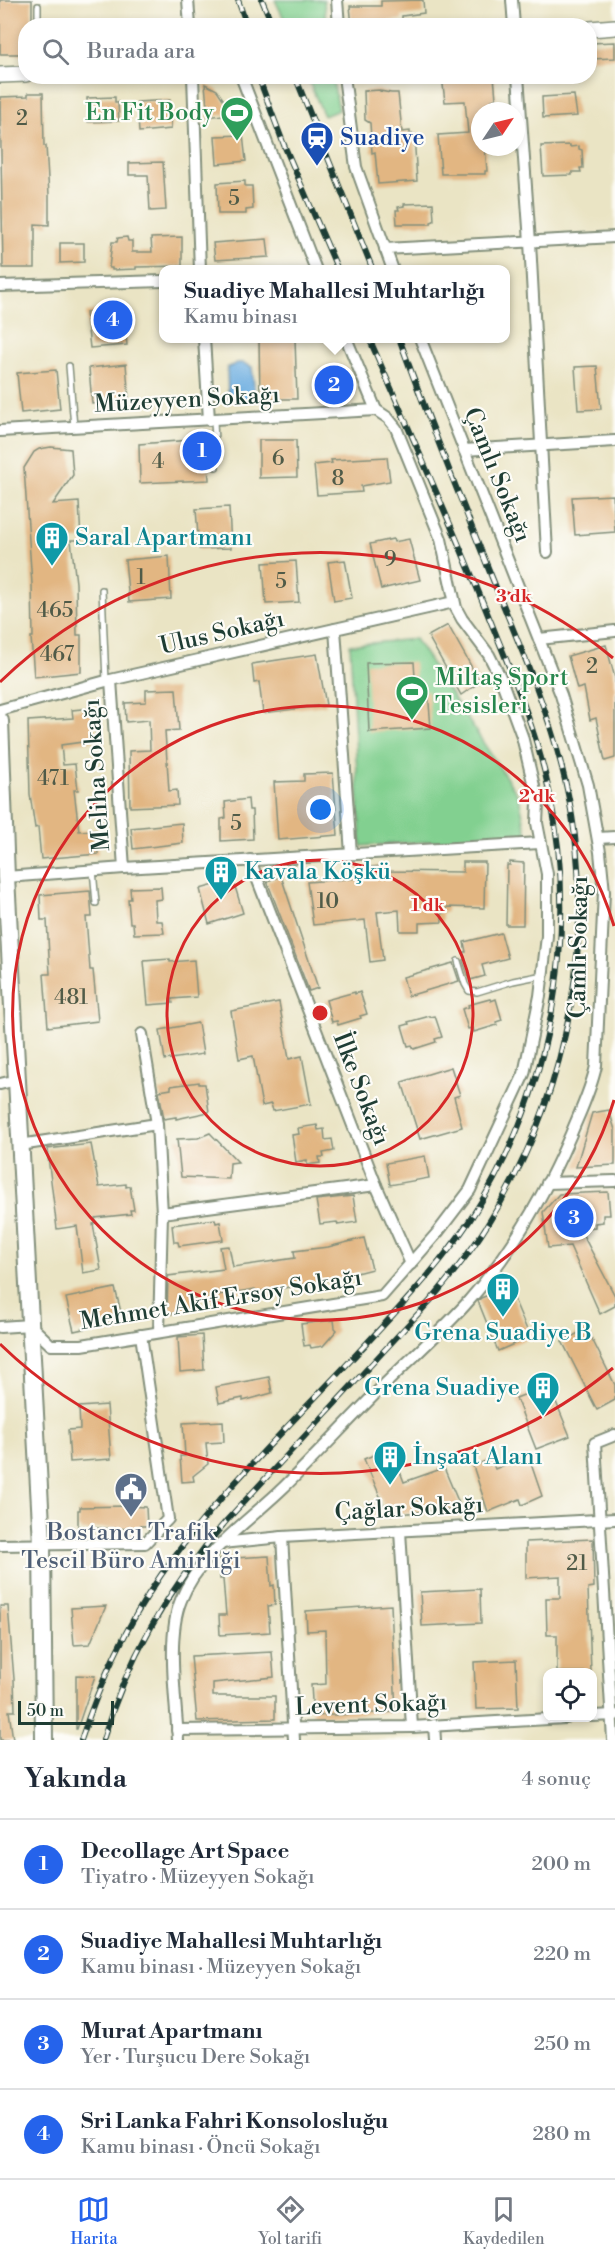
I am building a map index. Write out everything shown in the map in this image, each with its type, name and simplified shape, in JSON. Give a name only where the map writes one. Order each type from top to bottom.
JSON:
[{"type":"main road","points":[[0,721],[8,1082],[20,1145],[42,1543],[44,1740]]},
{"type":"street","points":[[188,0],[189,18]]},
{"type":"street","points":[[337,0],[338,18]]},
{"type":"street","points":[[512,0],[513,18]]},
{"type":"street","points":[[597,28],[615,27]]},
{"type":"street","points":[[0,75],[18,74]]},
{"type":"street","points":[[193,84],[200,265]]},
{"type":"street","points":[[244,84],[314,265]]},
{"type":"street","points":[[345,84],[356,167],[391,265]]},
{"type":"street","points":[[519,84],[530,242],[547,552]]},
{"type":"street","points":[[385,249],[615,237]]},
{"type":"street","points":[[0,286],[159,280]]},
{"type":"street","points":[[204,343],[212,420]]},
{"type":"street","points":[[348,343],[376,410]]},
{"type":"street","name":"Çamlı Sokağı","points":[[178,1735],[173,1638],[179,1603],[186,1588],[221,1543],[283,1488],[464,1306],[500,1261],[547,1183],[586,1097],[597,1061],[605,905],[598,838],[578,746],[539,639],[422,343]]},
{"type":"street","name":"Müzeyyen Sokağı","points":[[0,431],[376,410]]},
{"type":"street","name":"Mehmet Akif Ersoy Sokağı","points":[[30,1325],[51,1345],[82,1345],[382,1296],[445,1224],[470,1190],[516,1095],[526,1066],[543,975],[547,936],[547,878],[537,823],[538,803],[517,723],[496,667],[462,619],[454,602],[444,552],[431,512],[393,422],[376,410]]},
{"type":"street","points":[[464,450],[615,441]]},
{"type":"street","name":"Ulus Sokağı","points":[[0,710],[109,681],[454,602]]},
{"type":"street","points":[[335,629],[351,854]]},
{"type":"street","points":[[539,639],[615,631]]},
{"type":"street","name":"Meliha Sokağı","points":[[109,681],[124,868]]},
{"type":"street","points":[[598,838],[615,837]]},
{"type":"street","points":[[4,884],[93,870],[540,843]]},
{"type":"street","name":"İlke Sokağı","points":[[250,860],[376,1185],[411,1264]]},
{"type":"street","points":[[142,1034],[157,1124],[162,1213],[159,1332]]},
{"type":"street","points":[[20,1145],[157,1124]]},
{"type":"street","points":[[547,1183],[615,1181]]},
{"type":"street","points":[[162,1213],[376,1185]]},
{"type":"street","points":[[0,1327],[30,1325]]},
{"type":"street","points":[[0,1545],[145,1543],[168,1519],[141,1335]]},
{"type":"street","points":[[612,1740],[613,1715],[595,1443],[615,1435]]},
{"type":"street","name":"Çağlar Sokağı","points":[[221,1543],[282,1537],[615,1519]]},
{"type":"street","points":[[400,1531],[412,1726]]},
{"type":"street","points":[[282,1537],[293,1734]]},
{"type":"street","points":[[597,1716],[613,1715]]},
{"type":"street","name":"Levent Sokağı","points":[[178,1735],[293,1734],[543,1719]]},
{"type":"street","points":[[434,1725],[435,1740]]},
{"type":"lane","points":[[38,6],[38,18]]},
{"type":"lane","points":[[69,366],[74,427]]},
{"type":"lane","points":[[212,420],[216,467]]},
{"type":"lane","points":[[102,590],[109,681]]},
{"type":"lane","points":[[93,870],[96,903]]},
{"type":"lane","points":[[458,960],[465,984],[470,991],[477,992],[543,975]]},
{"type":"green space","points":[[275,0],[324,0],[325,18],[284,18]]},
{"type":"green space","points":[[310,84],[333,84],[339,110],[324,116]]},
{"type":"green space","name":"Miltaş Sport Tesisleri","points":[[415,639],[519,797],[527,835],[361,846],[350,645]]},
{"type":"water","points":[[237,363],[252,367],[255,396],[245,400],[228,398],[227,368]]},
{"type":"building","points":[[0,0],[32,0],[32,18],[18,18],[18,54],[0,54]]},
{"type":"building","points":[[423,0],[424,13],[402,16],[402,18],[351,18],[350,6],[381,6],[381,1]]},
{"type":"building","points":[[615,42],[615,58],[597,59],[597,43]]},
{"type":"building","points":[[205,84],[217,90],[230,114],[208,117]]},
{"type":"building","points":[[443,84],[495,84],[496,99],[492,102],[471,102],[471,156],[486,156],[487,171],[485,174],[441,174],[438,135],[468,133],[465,101],[445,102]]},
{"type":"building","points":[[380,90],[398,93],[402,132],[410,131],[410,134],[414,134],[417,181],[378,184],[375,152],[372,153],[370,123],[365,120],[364,91]]},
{"type":"building","points":[[28,93],[43,93],[49,225],[35,224],[35,268],[3,268],[0,97],[28,96]]},
{"type":"building","points":[[574,95],[577,116],[543,118],[542,97]]},
{"type":"building","points":[[115,97],[115,102],[118,102],[119,121],[88,122],[87,98]]},
{"type":"building","points":[[170,100],[171,129],[139,132],[137,102]]},
{"type":"building","points":[[243,135],[246,161],[217,164],[215,136]]},
{"type":"building","points":[[570,145],[570,147],[579,146],[582,150],[583,168],[580,168],[581,172],[572,172],[572,175],[543,176],[541,146]]},
{"type":"building","points":[[163,162],[166,210],[150,211],[148,175],[129,175],[129,163]]},
{"type":"building","points":[[245,181],[245,186],[252,186],[253,209],[246,210],[246,214],[218,214],[217,183]]},
{"type":"building","points":[[433,203],[434,221],[431,224],[397,224],[396,210],[399,210],[398,207],[404,204]]},
{"type":"building","points":[[127,237],[128,241],[132,241],[132,252],[152,252],[151,238],[182,237],[182,265],[112,270],[109,268],[112,242],[117,242],[118,238]]},
{"type":"building","points":[[267,239],[269,257],[215,260],[213,243]]},
{"type":"building","points":[[60,243],[84,243],[84,262],[60,263]]},
{"type":"building","points":[[123,309],[127,345],[90,348],[86,312]]},
{"type":"building","points":[[259,343],[295,343],[297,399],[260,399]]},
{"type":"building","points":[[126,364],[129,400],[92,404],[89,368]]},
{"type":"building","points":[[597,366],[601,409],[578,410],[575,367]]},
{"type":"building","points":[[56,370],[60,409],[21,413],[17,373]]},
{"type":"building","points":[[341,376],[341,392],[328,393],[327,377]]},
{"type":"building","points":[[206,431],[209,480],[140,483],[139,444],[191,440],[190,432]]},
{"type":"building","points":[[259,440],[296,440],[297,477],[259,478]]},
{"type":"building","points":[[51,447],[71,449],[73,475],[53,504],[79,502],[81,540],[71,540],[76,583],[77,635],[81,635],[81,672],[34,677],[31,637],[33,637],[32,584],[24,468],[34,452]]},
{"type":"building","points":[[387,457],[390,481],[361,486],[362,492],[317,495],[314,465],[332,463],[331,460]]},
{"type":"building","points":[[613,495],[615,532],[575,535],[572,497]]},
{"type":"building","points":[[229,507],[231,548],[199,549],[196,509]]},
{"type":"building","points":[[393,539],[394,542],[409,539],[420,580],[381,589],[370,544]]},
{"type":"building","points":[[169,556],[171,599],[129,602],[125,560]]},
{"type":"building","points":[[345,560],[352,598],[334,601],[328,562]]},
{"type":"building","points":[[296,561],[299,602],[266,604],[263,563]]},
{"type":"building","points":[[448,625],[480,682],[461,695],[428,636]]},
{"type":"building","points":[[606,645],[615,678],[615,758],[605,761],[596,718],[590,720],[584,687],[577,689],[568,656]]},
{"type":"building","points":[[317,654],[326,705],[263,713],[259,682],[254,683],[252,664]]},
{"type":"building","points":[[414,662],[416,692],[428,691],[431,728],[369,732],[366,663]]},
{"type":"building","points":[[176,689],[179,730],[165,731],[169,791],[177,790],[178,805],[130,807],[129,751],[150,750],[149,720],[126,722],[125,703],[146,702],[146,690]]},
{"type":"building","points":[[92,708],[97,740],[61,745],[63,765],[75,764],[78,790],[74,790],[79,831],[96,830],[98,854],[41,859],[38,827],[35,828],[30,794],[28,721],[73,718],[72,710]]},
{"type":"building","points":[[333,773],[338,835],[278,840],[274,782],[304,781],[304,774]]},
{"type":"building","points":[[248,799],[249,810],[252,810],[253,839],[221,841],[221,819],[226,818],[225,802]]},
{"type":"building","points":[[182,823],[183,843],[133,849],[131,828]]},
{"type":"building","points":[[463,862],[485,862],[484,908],[447,907],[447,912],[442,913],[442,922],[419,923],[419,931],[400,931],[399,910],[377,912],[383,960],[370,962],[365,920],[313,925],[307,882],[359,878],[358,868],[383,866],[383,871],[463,872]]},
{"type":"building","points":[[510,862],[524,863],[523,925],[506,925],[507,865],[510,865]]},
{"type":"building","points":[[281,876],[318,988],[309,991],[267,881]]},
{"type":"building","name":"Kavala Köşkü","points":[[233,880],[243,913],[209,924],[200,889]]},
{"type":"building","points":[[161,887],[162,899],[155,900],[156,921],[162,921],[164,933],[134,934],[133,923],[130,923],[128,899],[131,899],[130,888]]},
{"type":"building","points":[[90,891],[92,917],[86,917],[90,970],[93,970],[98,1021],[48,1027],[44,974],[50,974],[47,920],[41,920],[40,895]]},
{"type":"building","points":[[501,933],[508,958],[482,965],[485,976],[470,980],[463,960],[465,959],[463,952],[466,952],[464,942]]},
{"type":"building","points":[[170,959],[170,962],[194,960],[197,997],[172,999],[173,1003],[148,1005],[144,961]]},
{"type":"building","points":[[453,963],[459,981],[408,996],[403,977]]},
{"type":"building","points":[[355,992],[355,994],[360,992],[367,1014],[338,1025],[337,1021],[332,1022],[326,1000]]},
{"type":"building","points":[[490,999],[491,1001],[496,999],[502,1020],[496,1022],[497,1025],[474,1032],[473,1028],[468,1029],[462,1009]]},
{"type":"building","points":[[279,1002],[289,1059],[302,1056],[311,1104],[273,1111],[271,1104],[262,1106],[253,1056],[239,1059],[231,1011]]},
{"type":"building","points":[[435,1016],[442,1037],[435,1039],[436,1042],[414,1049],[412,1045],[408,1046],[402,1026]]},
{"type":"building","points":[[198,1023],[203,1054],[165,1060],[160,1030]]},
{"type":"building","points":[[451,1067],[460,1095],[454,1097],[462,1127],[420,1139],[402,1082]]},
{"type":"building","points":[[199,1082],[199,1084],[205,1084],[209,1112],[176,1119],[176,1117],[164,1119],[159,1091],[171,1089],[171,1086]]},
{"type":"building","points":[[609,1110],[615,1130],[615,1165],[576,1167],[592,1113]]},
{"type":"building","points":[[317,1125],[318,1130],[324,1129],[325,1140],[332,1139],[334,1151],[323,1153],[324,1157],[319,1157],[320,1163],[307,1165],[307,1160],[296,1162],[292,1135],[299,1134],[298,1128]]},
{"type":"building","points":[[210,1133],[238,1162],[230,1163],[229,1179],[181,1177],[177,1139],[198,1138]]},
{"type":"building","points":[[91,1144],[99,1187],[126,1184],[126,1187],[130,1186],[134,1210],[130,1210],[131,1214],[95,1218],[96,1223],[93,1224],[101,1270],[83,1273],[77,1226],[57,1229],[47,1149]]},
{"type":"building","points":[[425,1156],[429,1178],[390,1185],[386,1163]]},
{"type":"building","points":[[608,1192],[610,1215],[603,1215],[603,1222],[595,1223],[595,1227],[586,1228],[587,1232],[582,1233],[615,1296],[615,1306],[600,1314],[570,1246],[548,1248],[543,1212],[559,1194]]},
{"type":"building","points":[[353,1196],[357,1222],[338,1225],[337,1222],[320,1224],[316,1200]]},
{"type":"building","points":[[215,1219],[216,1223],[220,1222],[223,1240],[179,1246],[178,1242],[174,1242],[172,1225]]},
{"type":"building","points":[[364,1238],[372,1269],[284,1288],[256,1292],[255,1289],[193,1299],[194,1308],[167,1315],[168,1276],[224,1269],[220,1247],[229,1246],[233,1267],[295,1258],[294,1251],[328,1247]]},
{"type":"building","name":"Grena Suadiye B","points":[[509,1287],[530,1337],[498,1351],[478,1301]]},
{"type":"building","points":[[115,1288],[123,1320],[74,1331],[66,1298]]},
{"type":"building","points":[[334,1320],[337,1330],[323,1346],[311,1348],[310,1345],[304,1346],[301,1324]]},
{"type":"building","points":[[587,1329],[615,1385],[615,1400],[597,1410],[562,1341]]},
{"type":"building","points":[[202,1335],[204,1370],[180,1372],[178,1337]]},
{"type":"building","points":[[269,1377],[272,1393],[243,1401],[243,1398],[219,1403],[216,1387]]},
{"type":"building","name":"Grena Suadiye","points":[[549,1385],[570,1436],[536,1449],[516,1398]]},
{"type":"building","points":[[107,1405],[111,1459],[70,1462],[68,1430],[80,1429],[79,1407]]},
{"type":"building","points":[[223,1421],[224,1442],[206,1443],[208,1464],[193,1476],[194,1481],[182,1482],[180,1456],[185,1456],[183,1423]]},
{"type":"building","points":[[391,1448],[404,1482],[444,1468],[461,1508],[388,1515],[364,1459]]},
{"type":"building","points":[[528,1455],[542,1496],[522,1505],[520,1499],[488,1512],[473,1466],[491,1459],[495,1469]]},
{"type":"building","points":[[80,1507],[146,1507],[147,1526],[140,1526],[140,1529],[92,1528],[92,1531],[81,1531],[81,1528],[78,1528]]},
{"type":"building","points":[[593,1539],[594,1587],[588,1588],[591,1668],[557,1668],[557,1635],[547,1635],[546,1598],[560,1598],[560,1576],[526,1578],[526,1542]]},
{"type":"building","points":[[269,1556],[275,1605],[268,1606],[270,1632],[220,1635],[219,1615],[226,1615],[219,1559]]},
{"type":"building","points":[[480,1589],[481,1623],[422,1626],[420,1592]]},
{"type":"building","points":[[391,1605],[396,1712],[313,1716],[311,1685],[326,1684],[325,1630],[307,1631],[306,1611]]},
{"type":"building","points":[[0,1606],[8,1606],[14,1679],[15,1711],[9,1711],[13,1740],[0,1740]]},
{"type":"building","points":[[106,1606],[90,1644],[74,1645],[71,1608]]},
{"type":"building","points":[[272,1652],[274,1677],[213,1683],[213,1696],[275,1696],[275,1719],[197,1721],[191,1656]]},
{"type":"building","points":[[516,1660],[518,1708],[476,1709],[474,1662]]},
{"type":"building","points":[[76,1675],[95,1676],[77,1729],[76,1729]]},
{"type":"railway","points":[[238,0],[244,18]]},
{"type":"railway","points":[[262,0],[270,18]]},
{"type":"railway","points":[[261,84],[284,145],[336,265]]},
{"type":"railway","points":[[298,84],[371,265]]},
{"type":"railway","points":[[81,1740],[105,1676],[125,1634],[148,1594],[182,1546],[252,1464],[414,1292],[470,1220],[498,1172],[521,1121],[539,1068],[552,1013],[559,958],[561,902],[558,846],[544,768],[522,699],[504,654],[371,343]]},
{"type":"railway","points":[[103,1740],[138,1651],[187,1570],[227,1520],[430,1301],[467,1256],[486,1227],[516,1174],[540,1119],[558,1062],[571,1003],[578,943],[579,883],[573,823],[561,764],[531,673],[401,343]]},
{"type":"place","name":"En Fit Body","points":[[237,142]]},
{"type":"place","name":"Suadiye","points":[[317,167]]},
{"type":"place","name":"Sri Lanka Fahri Konsolosluğu","points":[[113,320]]},
{"type":"place","name":"Suadiye Mahallesi Muhtarlığı","points":[[334,385]]},
{"type":"place","name":"Decollage Art Space","points":[[202,451]]},
{"type":"place","name":"Saral Apartmanı","points":[[52,567]]},
{"type":"place","name":"Miltaş Sport Tesisleri","points":[[412,721]]},
{"type":"place","name":"Kavala Köşkü","points":[[221,901]]},
{"type":"place","name":"Murat Apartmanı","points":[[574,1218]]},
{"type":"place","name":"Grena Suadiye B","points":[[503,1318]]},
{"type":"place","name":"Grena Suadiye","points":[[543,1417]]},
{"type":"place","name":"İnşaat Alanı","points":[[390,1486]]},
{"type":"place","name":"Bostancı Trafik Tescil Büro Amirliği","points":[[131,1518]]}]
